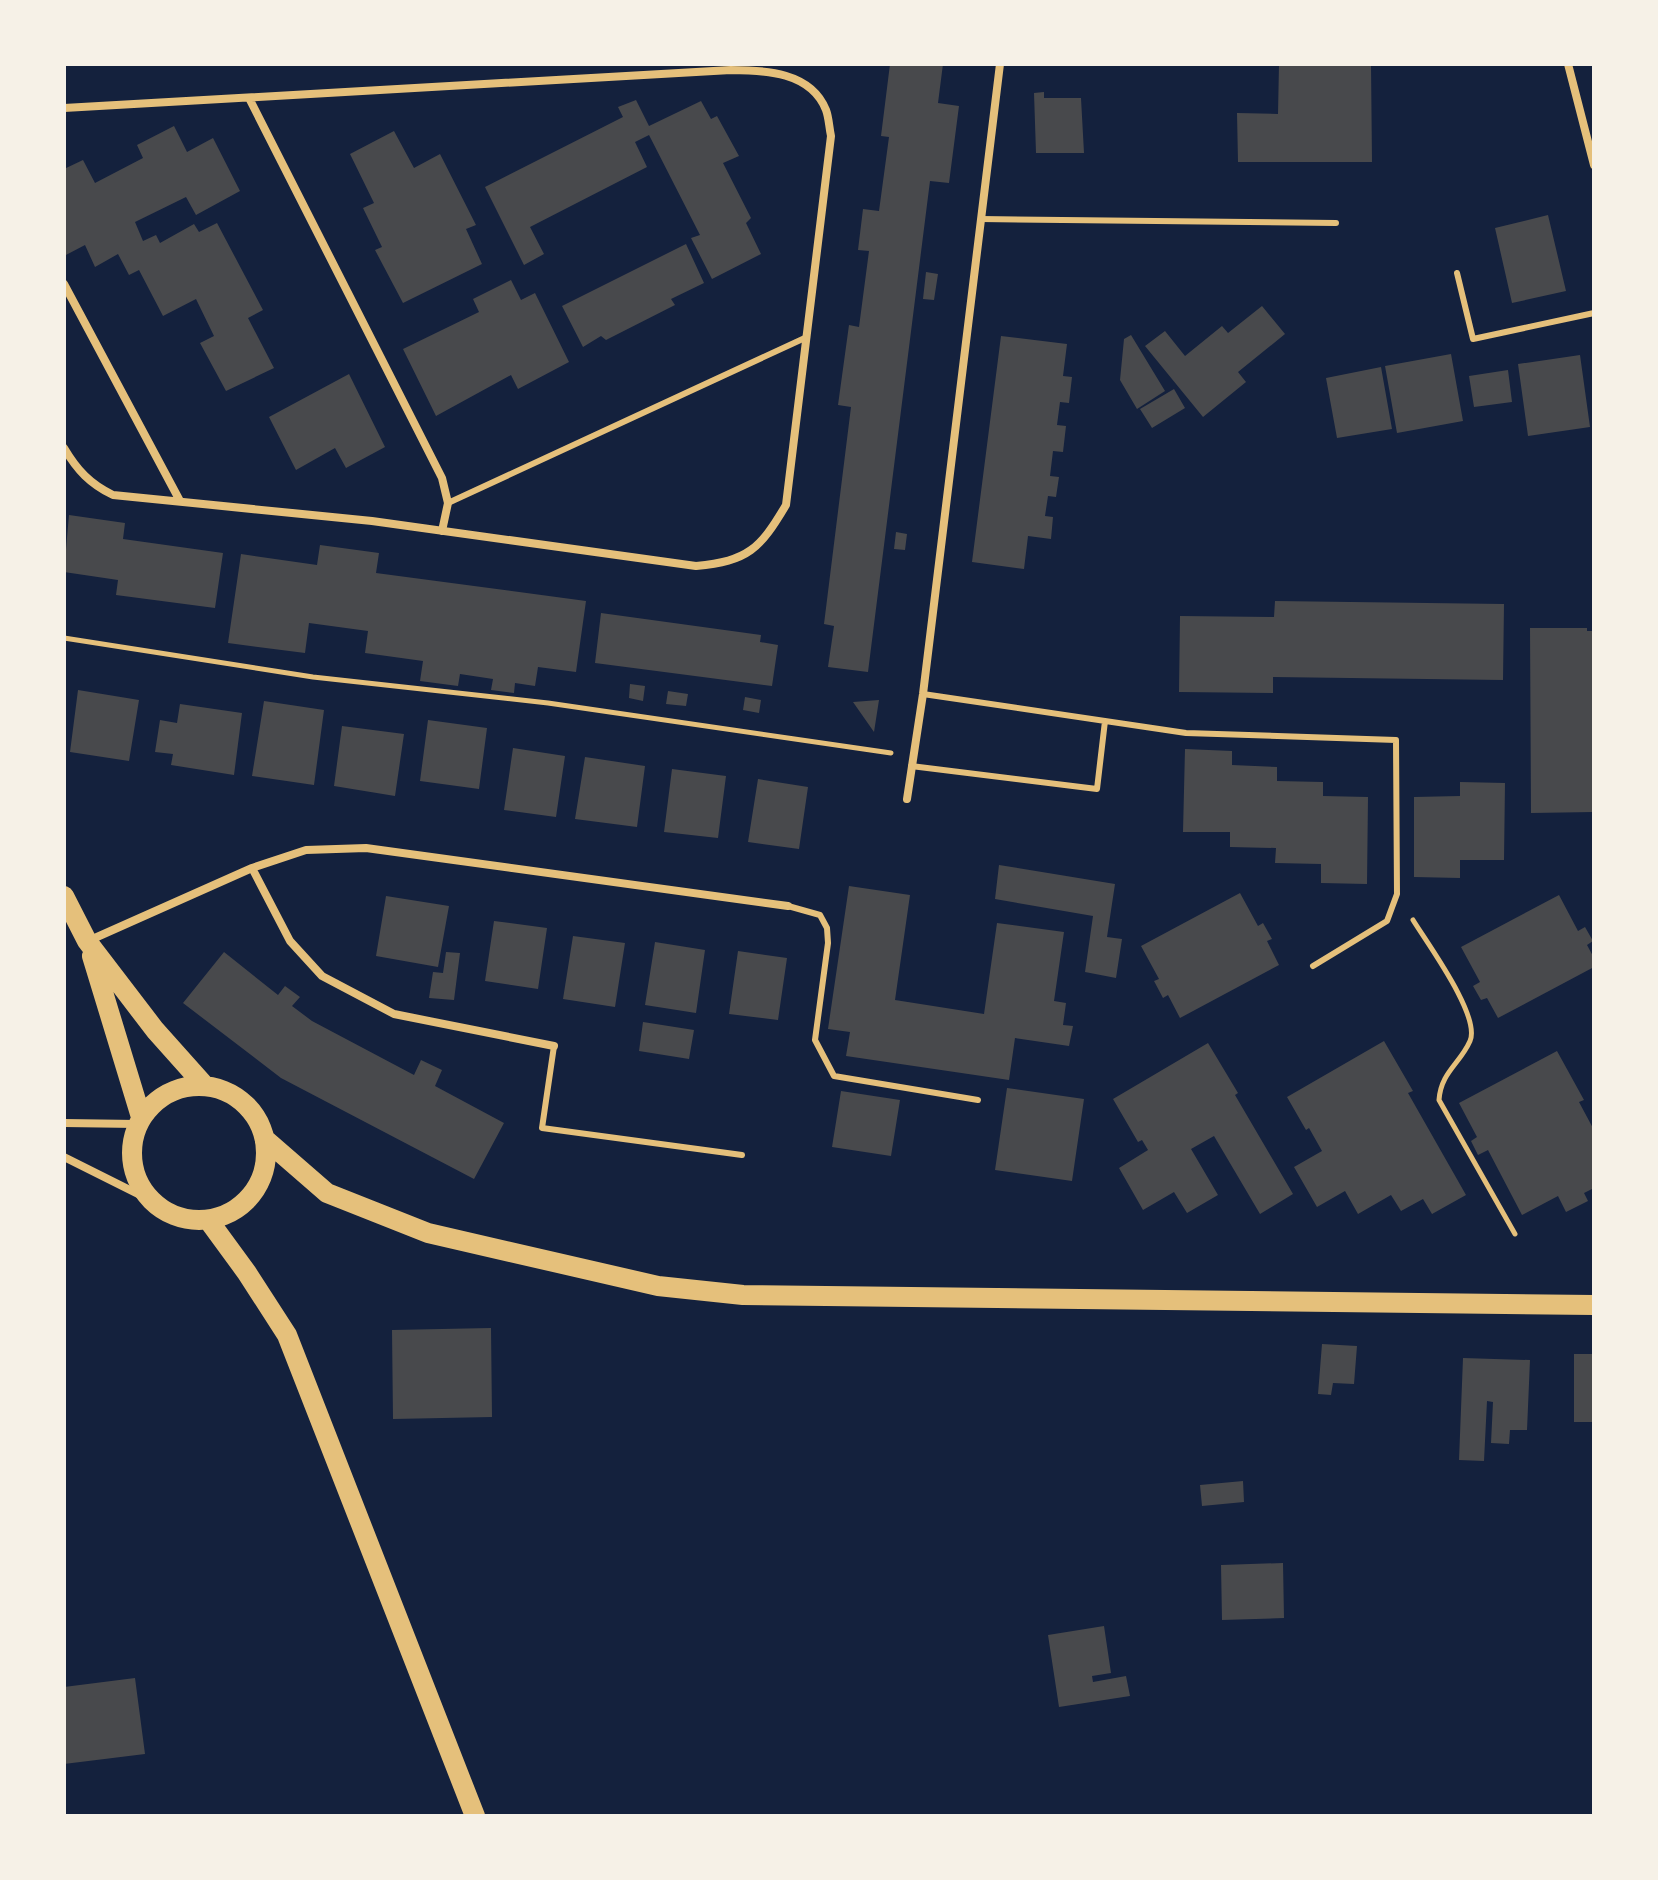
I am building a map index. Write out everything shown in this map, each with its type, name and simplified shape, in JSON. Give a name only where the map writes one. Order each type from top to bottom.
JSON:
[{"type":"main road","points":[[64,896],[87,941],[155,1030],[205,1086]]},
{"type":"main road","points":[[87,941],[139,1120]]},
{"type":"main road","points":[[205,1086],[226,1091],[244,1103],[258,1119],[266,1140],[266,1161],[260,1183],[247,1200],[230,1214],[209,1221],[186,1220],[165,1213],[148,1199],[134,1176],[131,1149],[139,1120],[159,1099],[181,1088],[205,1086]]},
{"type":"main road","points":[[266,1140],[327,1193],[428,1233],[658,1286],[743,1295],[1594,1305]]},
{"type":"main road","points":[[209,1221],[287,1335],[475,1816]]},
{"type":"street","points":[[907,799],[923,694],[1000,64]]},
{"type":"street","points":[[1568,64],[1594,165]]},
{"type":"street","points":[[64,108],[731,70],[769,71],[813,89],[826,110],[831,136],[786,505],[769,533],[748,554],[726,563],[696,566],[372,521],[113,495],[94,486],[74,466],[64,448]]},
{"type":"street","points":[[249,98],[442,478],[448,503],[442,531]]},
{"type":"street","points":[[64,284],[180,501]]},
{"type":"street","points":[[87,941],[252,868],[306,850],[366,848],[788,906]]},
{"type":"street","points":[[252,868],[290,941],[322,976],[394,1014],[554,1046]]},
{"type":"street","points":[[64,1123],[139,1120]]},
{"type":"street","points":[[64,1157],[148,1199]]},
{"type":"lane","points":[[981,219],[1336,223]]},
{"type":"lane","points":[[1457,273],[1473,339],[1594,313]]},
{"type":"lane","points":[[448,503],[807,337]]},
{"type":"lane","points":[[923,694],[1186,733],[1396,740],[1397,894],[1387,921],[1313,966]]},
{"type":"lane","points":[[911,766],[1097,789],[1105,721]]},
{"type":"lane","points":[[788,906],[820,915],[827,928],[828,943],[815,1040],[834,1076],[978,1100]]},
{"type":"lane","points":[[554,1046],[542,1128],[742,1155]]},
{"type":"path","points":[[64,638],[313,677],[548,703],[913,756]]},
{"type":"path","points":[[1397,894],[1470,1019],[1471,1040],[1440,1084],[1439,1100],[1515,1234]]},
{"type":"building","points":[[890,64],[943,64],[938,103],[959,106],[949,183],[930,181],[868,672],[828,667],[834,626],[824,624],[851,407],[838,405],[849,325],[859,327],[869,251],[858,250],[863,209],[879,211],[889,137],[881,136]]},
{"type":"building","points":[[1279,64],[1371,64],[1372,162],[1238,162],[1237,113],[1278,114]]},
{"type":"building","points":[[1044,92],[1044,98],[1081,98],[1084,153],[1036,153],[1034,93]]},
{"type":"building","points":[[636,100],[649,126],[701,101],[711,119],[717,116],[739,156],[723,163],[751,218],[746,223],[761,254],[712,279],[691,238],[700,235],[649,135],[635,142],[647,167],[530,227],[544,254],[524,265],[485,187],[623,117],[618,107]]},
{"type":"building","points":[[174,126],[187,152],[213,138],[240,191],[196,215],[186,197],[135,222],[143,241],[156,235],[160,243],[194,224],[199,232],[217,223],[263,310],[248,318],[274,368],[226,391],[200,343],[214,336],[196,299],[163,316],[139,270],[129,275],[118,254],[95,267],[85,245],[64,256],[64,169],[83,160],[95,183],[143,158],[137,145]]},
{"type":"building","points":[[394,131],[414,168],[440,154],[476,225],[466,229],[482,264],[403,303],[375,250],[382,247],[363,208],[374,203],[350,154]]},
{"type":"building","points":[[1548,215],[1566,291],[1512,303],[1495,228]]},
{"type":"building","points":[[686,244],[704,283],[671,299],[675,305],[606,340],[601,336],[583,347],[562,306]]},
{"type":"building","points":[[926,272],[938,274],[934,300],[923,299]]},
{"type":"building","points":[[511,280],[521,300],[535,293],[569,362],[518,389],[511,375],[436,416],[403,349],[479,312],[473,299]]},
{"type":"building","points":[[1262,306],[1285,334],[1238,372],[1246,382],[1203,417],[1145,346],[1165,331],[1185,356],[1222,326],[1228,333]]},
{"type":"building","points":[[1131,335],[1165,391],[1137,409],[1120,380],[1124,339]]},
{"type":"building","points":[[1001,336],[1067,344],[1063,376],[1072,377],[1069,403],[1060,402],[1057,425],[1066,426],[1063,452],[1053,451],[1050,476],[1059,477],[1056,497],[1048,496],[1045,516],[1053,517],[1051,539],[1028,536],[1024,569],[972,562]]},
{"type":"building","points":[[1451,354],[1463,421],[1397,433],[1385,366]]},
{"type":"building","points":[[1580,355],[1590,427],[1528,436],[1518,364]]},
{"type":"building","points":[[1381,367],[1392,429],[1337,438],[1326,378]]},
{"type":"building","points":[[1508,370],[1512,402],[1474,407],[1469,376]]},
{"type":"building","points":[[349,374],[385,447],[346,468],[335,448],[296,470],[269,417]]},
{"type":"building","points":[[1174,389],[1185,408],[1152,428],[1140,409]]},
{"type":"building","points":[[69,515],[125,523],[123,539],[223,553],[215,608],[116,595],[118,580],[64,572]]},
{"type":"building","points":[[896,532],[907,534],[905,550],[894,549]]},
{"type":"building","points":[[320,545],[379,553],[376,573],[586,601],[576,672],[538,667],[535,686],[515,683],[514,693],[491,690],[493,679],[460,674],[458,686],[420,681],[423,661],[365,653],[368,631],[309,623],[305,653],[228,643],[241,554],[317,565]]},
{"type":"building","points":[[1275,601],[1504,604],[1503,680],[1273,677],[1273,693],[1179,692],[1180,616],[1274,617]]},
{"type":"building","points":[[601,613],[761,635],[760,642],[778,645],[772,686],[595,663]]},
{"type":"building","points":[[1530,628],[1587,628],[1587,631],[1594,631],[1594,812],[1531,813]]},
{"type":"building","points":[[630,684],[645,686],[643,701],[629,698]]},
{"type":"building","points":[[78,690],[139,700],[129,761],[70,752]]},
{"type":"building","points":[[668,691],[688,694],[686,706],[666,704]]},
{"type":"building","points":[[745,697],[761,700],[759,713],[743,710]]},
{"type":"building","points":[[879,700],[874,732],[853,702]]},
{"type":"building","points":[[264,701],[324,710],[314,785],[252,776]]},
{"type":"building","points":[[180,704],[242,713],[234,775],[171,765],[173,754],[155,752],[160,720],[177,723]]},
{"type":"building","points":[[428,720],[487,728],[479,789],[420,781]]},
{"type":"building","points":[[342,726],[404,734],[395,796],[334,786]]},
{"type":"building","points":[[513,748],[565,756],[556,817],[504,810]]},
{"type":"building","points":[[1185,749],[1232,751],[1232,765],[1277,767],[1277,781],[1323,782],[1323,796],[1368,797],[1367,884],[1321,883],[1321,864],[1275,863],[1276,848],[1230,847],[1230,832],[1183,832]]},
{"type":"building","points":[[585,757],[645,766],[637,827],[575,819]]},
{"type":"building","points":[[672,769],[726,776],[718,838],[664,832]]},
{"type":"building","points":[[758,779],[808,787],[799,849],[748,842]]},
{"type":"building","points":[[1460,782],[1505,783],[1504,860],[1460,860],[1460,878],[1414,877],[1414,797],[1460,796]]},
{"type":"building","points":[[999,865],[1115,884],[1107,937],[1122,939],[1116,978],[1085,972],[1093,916],[995,899]]},
{"type":"building","points":[[849,886],[910,895],[895,1000],[984,1014],[997,923],[1064,932],[1054,1001],[1066,1003],[1063,1025],[1073,1026],[1069,1046],[1015,1038],[1009,1080],[846,1056],[850,1032],[828,1029]]},
{"type":"building","points":[[1240,893],[1258,926],[1263,923],[1272,939],[1267,941],[1279,965],[1180,1018],[1168,995],[1163,998],[1154,981],[1159,979],[1141,946]]},
{"type":"building","points":[[1559,895],[1578,931],[1585,927],[1593,941],[1587,945],[1594,958],[1594,967],[1498,1018],[1487,998],[1481,1000],[1473,986],[1480,982],[1461,947]]},
{"type":"building","points":[[386,896],[449,906],[438,967],[376,956]]},
{"type":"building","points":[[494,921],[547,928],[538,989],[485,981]]},
{"type":"building","points":[[573,936],[625,943],[615,1007],[563,999]]},
{"type":"building","points":[[655,942],[705,950],[696,1013],[645,1005]]},
{"type":"building","points":[[738,951],[787,958],[778,1020],[729,1014]]},
{"type":"building","points":[[224,952],[278,995],[285,986],[300,997],[292,1006],[312,1021],[414,1075],[421,1060],[442,1070],[435,1086],[504,1123],[474,1179],[281,1078],[183,1003]]},
{"type":"building","points":[[446,952],[460,953],[454,1000],[429,998],[433,972],[443,973]]},
{"type":"building","points":[[643,1022],[694,1030],[689,1059],[639,1051]]},
{"type":"building","points":[[1384,1041],[1413,1091],[1408,1093],[1466,1195],[1432,1214],[1423,1199],[1401,1211],[1391,1195],[1358,1214],[1345,1191],[1317,1207],[1294,1167],[1322,1151],[1287,1097]]},
{"type":"building","points":[[1208,1043],[1293,1194],[1260,1214],[1214,1136],[1191,1149],[1218,1195],[1187,1213],[1174,1192],[1143,1210],[1119,1168],[1148,1150],[1142,1140],[1138,1142],[1113,1099]]},
{"type":"building","points":[[1557,1051],[1584,1100],[1579,1102],[1594,1130],[1594,1188],[1584,1193],[1588,1201],[1566,1212],[1558,1196],[1522,1215],[1488,1150],[1478,1155],[1471,1141],[1477,1137],[1459,1103]]},
{"type":"building","points":[[1007,1088],[1084,1099],[1072,1181],[995,1170]]},
{"type":"building","points":[[841,1091],[900,1100],[891,1156],[832,1147]]},
{"type":"building","points":[[491,1328],[492,1417],[393,1419],[392,1330]]},
{"type":"building","points":[[1322,1344],[1357,1346],[1354,1384],[1333,1383],[1331,1395],[1318,1394]]},
{"type":"building","points":[[1574,1354],[1594,1354],[1594,1422],[1574,1422]]},
{"type":"building","points":[[1463,1358],[1530,1360],[1527,1430],[1510,1430],[1509,1444],[1491,1443],[1493,1402],[1487,1401],[1484,1461],[1459,1460]]},
{"type":"building","points":[[1243,1481],[1244,1502],[1202,1506],[1200,1485]]},
{"type":"building","points":[[1283,1563],[1284,1618],[1222,1620],[1221,1565]]},
{"type":"building","points":[[1104,1626],[1111,1673],[1092,1676],[1093,1682],[1126,1676],[1130,1696],[1059,1707],[1048,1635]]},
{"type":"building","points":[[135,1678],[145,1754],[64,1764],[64,1687]]}]
